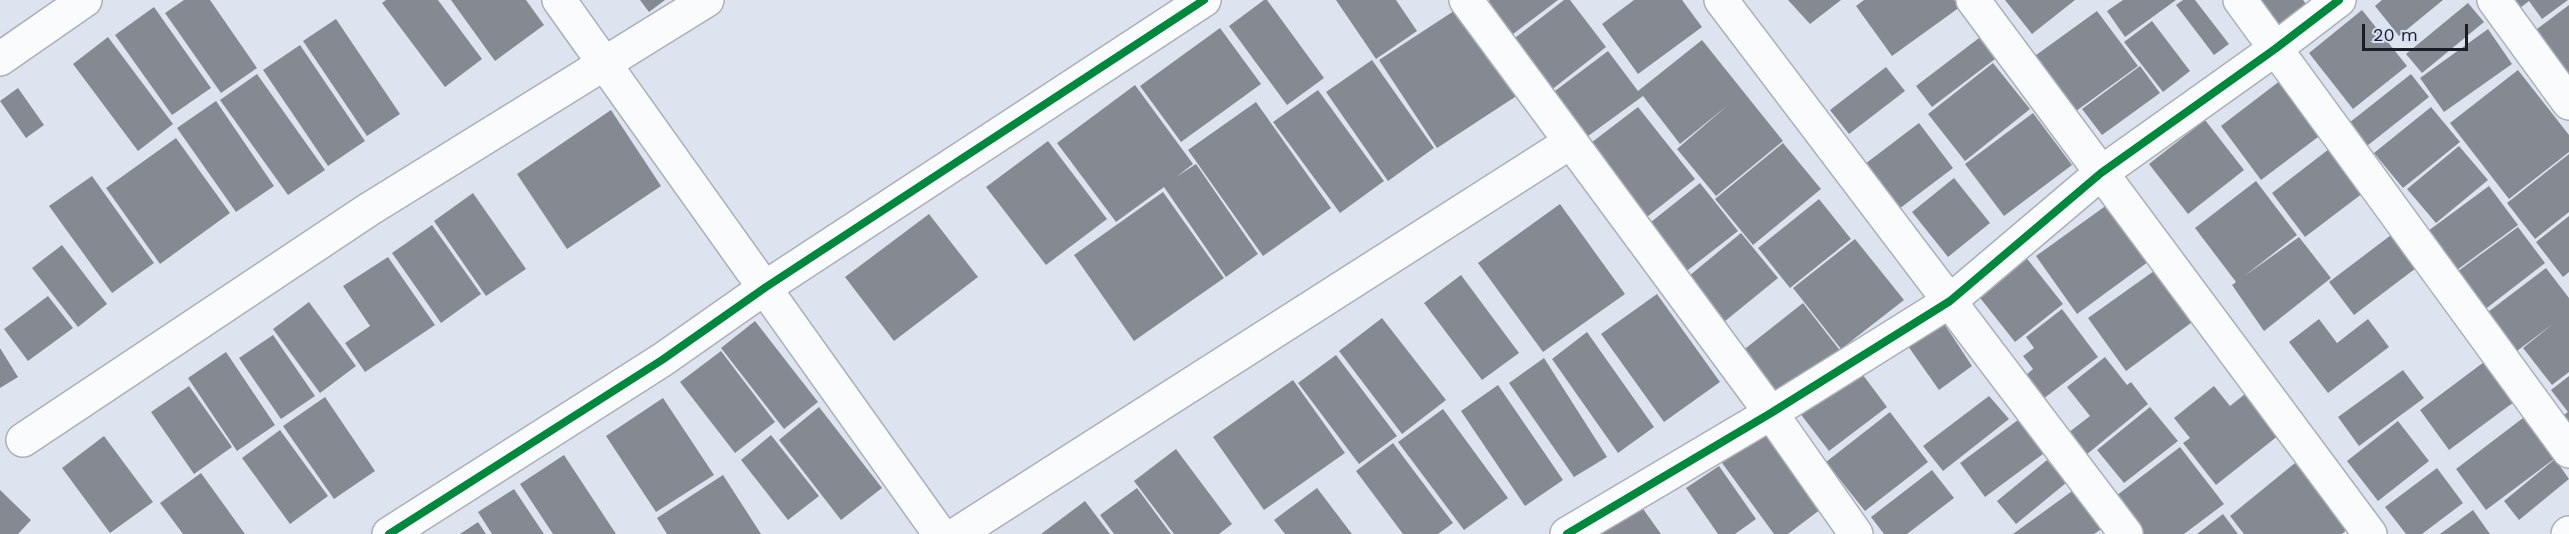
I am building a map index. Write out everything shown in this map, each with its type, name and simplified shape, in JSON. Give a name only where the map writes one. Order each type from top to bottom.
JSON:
[{"type":"street","points":[[0,59],[85,0]]},
{"type":"street","points":[[559,0],[766,287],[940,534]]},
{"type":"street","points":[[24,440],[368,210],[707,0]]},
{"type":"street","points":[[389,534],[662,360],[766,287],[1204,0]]},
{"type":"street","points":[[1721,0],[2126,534]]},
{"type":"street","points":[[1973,0],[2370,534]]},
{"type":"street","points":[[2240,0],[2569,451]]},
{"type":"street","points":[[1566,534],[1771,413],[1950,301],[2102,173],[2275,49],[2339,0]]},
{"type":"street","points":[[2494,0],[2569,103]]},
{"type":"street","points":[[1469,1],[1569,143],[1771,413],[1856,534]]},
{"type":"street","points":[[957,534],[1569,143]]},
{"type":"building","points":[[184,0],[210,0],[257,68],[221,93],[165,13]]},
{"type":"building","points":[[386,0],[438,0],[482,59],[445,87],[382,3]]},
{"type":"building","points":[[451,0],[526,0],[544,25],[495,61]]},
{"type":"building","points":[[640,0],[665,0],[649,12]]},
{"type":"building","points":[[1267,0],[1324,78],[1287,105],[1229,26]]},
{"type":"building","points":[[1336,0],[1396,0],[1417,31],[1376,59]]},
{"type":"building","points":[[1490,0],[1558,0],[1509,37],[1484,4]]},
{"type":"building","points":[[1564,0],[1570,0],[1606,47],[1550,91],[1511,41]]},
{"type":"building","points":[[1634,0],[1682,0],[1702,27],[1638,74],[1602,24]]},
{"type":"building","points":[[1788,0],[1841,0],[1810,24]]},
{"type":"building","points":[[1864,0],[1954,0],[1960,7],[1892,56],[1856,6]]},
{"type":"building","points":[[2005,0],[2075,0],[2032,34]]},
{"type":"building","points":[[2123,0],[2176,0],[2125,37],[2107,11]]},
{"type":"building","points":[[2183,0],[2195,0],[2229,44],[2214,55],[2176,5]]},
{"type":"building","points":[[2252,0],[2303,0],[2306,4],[2274,29]]},
{"type":"building","points":[[2382,0],[2443,0],[2399,36],[2375,6]]},
{"type":"building","points":[[2514,0],[2568,0],[2542,19],[2529,1],[2520,8]]},
{"type":"building","points":[[2468,3],[2484,22],[2422,73],[2406,54]]},
{"type":"building","points":[[1463,5],[1521,93],[1437,148],[1379,60]]},
{"type":"building","points":[[2569,5],[2569,81],[2533,32]]},
{"type":"building","points":[[154,7],[211,88],[172,115],[115,35]]},
{"type":"building","points":[[2362,10],[2407,66],[2353,109],[2309,53]]},
{"type":"building","points":[[2097,11],[2138,66],[2072,114],[2032,58]]},
{"type":"building","points":[[336,19],[400,114],[367,136],[303,41]]},
{"type":"building","points":[[2152,21],[2190,71],[2163,92],[2124,42]]},
{"type":"building","points":[[1220,28],[1261,84],[1181,142],[1140,86]]},
{"type":"building","points":[[2488,29],[2512,64],[2444,112],[2420,78]]},
{"type":"building","points":[[108,37],[173,124],[138,151],[73,64]]},
{"type":"building","points":[[1979,38],[1995,59],[1932,107],[1916,86]]},
{"type":"building","points":[[1702,40],[1783,141],[1716,196],[1677,149],[1728,105],[1680,144],[1643,96],[1584,139],[1551,94],[1608,51],[1638,91]]},
{"type":"building","points":[[300,45],[365,141],[328,166],[263,70]]},
{"type":"building","points":[[1372,60],[1434,148],[1388,181],[1326,92]]},
{"type":"building","points":[[1993,63],[2030,109],[1965,161],[1928,114]]},
{"type":"building","points":[[2140,66],[2160,93],[2102,135],[2082,109]]},
{"type":"building","points":[[1886,67],[1905,91],[1849,134],[1830,110]]},
{"type":"building","points":[[2518,70],[2569,135],[2569,152],[2509,199],[2450,123]]},
{"type":"building","points":[[257,74],[325,170],[288,195],[220,100]]},
{"type":"building","points":[[2411,74],[2429,97],[2358,153],[2340,130]]},
{"type":"building","points":[[2285,77],[2326,131],[2261,180],[2221,126]]},
{"type":"building","points":[[1135,85],[1193,164],[1176,177],[1196,164],[1258,254],[1226,277],[1164,187],[1116,222],[1057,143]]},
{"type":"building","points":[[18,88],[44,125],[26,138],[0,101]]},
{"type":"building","points":[[1318,90],[1384,181],[1340,213],[1273,122]]},
{"type":"building","points":[[216,101],[274,186],[236,212],[177,128]]},
{"type":"building","points":[[1256,102],[1331,208],[1263,256],[1188,150]]},
{"type":"building","points":[[1638,107],[1695,179],[1643,220],[1587,146]]},
{"type":"building","points":[[2431,107],[2460,142],[2403,188],[2374,153]]},
{"type":"building","points":[[611,110],[661,186],[567,249],[517,174]]},
{"type":"building","points":[[2033,113],[2072,165],[2004,216],[1965,164]]},
{"type":"building","points":[[2205,120],[2244,170],[2188,214],[2149,164]]},
{"type":"building","points":[[1919,123],[1953,168],[1895,212],[1861,167]]},
{"type":"building","points":[[176,138],[230,213],[160,264],[106,188]]},
{"type":"building","points":[[1048,141],[1107,219],[1046,265],[986,187]]},
{"type":"building","points":[[1783,143],[1821,189],[1753,245],[1715,199]]},
{"type":"building","points":[[2459,146],[2488,180],[2436,223],[2407,189]]},
{"type":"building","points":[[2329,149],[2363,193],[2305,237],[2272,193]]},
{"type":"building","points":[[2569,154],[2569,212],[2535,239],[2507,203]]},
{"type":"building","points":[[92,176],[154,263],[112,293],[49,206]]},
{"type":"building","points":[[1954,178],[1990,223],[1948,257],[1912,212]]},
{"type":"building","points":[[2256,181],[2297,235],[2243,277],[2299,237],[2331,278],[2264,331],[2232,285],[2236,282],[2195,228]]},
{"type":"building","points":[[1700,183],[1738,231],[1684,273],[1646,226]]},
{"type":"building","points":[[2489,186],[2518,225],[2457,270],[2428,231]]},
{"type":"building","points":[[1163,192],[1224,278],[1134,341],[1074,255]]},
{"type":"building","points":[[473,193],[526,269],[486,296],[434,221]]},
{"type":"building","points":[[1819,199],[1851,239],[1790,288],[1758,248]]},
{"type":"building","points":[[2111,202],[2152,259],[2077,314],[2036,256]]},
{"type":"building","points":[[1560,204],[1625,294],[1543,352],[1478,263]]},
{"type":"building","points":[[929,214],[978,277],[894,341],[845,277]]},
{"type":"building","points":[[2569,216],[2569,272],[2563,277],[2536,242]]},
{"type":"building","points":[[432,225],[481,294],[441,323],[392,253]]},
{"type":"building","points":[[2518,227],[2545,263],[2479,314],[2450,277]]},
{"type":"building","points":[[2399,229],[2424,262],[2354,315],[2329,282]]},
{"type":"building","points":[[1741,233],[1778,278],[1719,326],[1683,281]]},
{"type":"building","points":[[1855,239],[1904,300],[1841,349],[1793,288]]},
{"type":"building","points":[[62,245],[107,304],[78,327],[32,268]]},
{"type":"building","points":[[2025,256],[2063,304],[2015,342],[1977,294]]},
{"type":"building","points":[[388,257],[435,325],[365,372],[345,343],[370,326],[343,286]]},
{"type":"building","points":[[2161,266],[2199,317],[2126,371],[2088,318]]},
{"type":"building","points":[[2546,268],[2569,298],[2569,372],[2552,385],[2523,348],[2554,323],[2513,354],[2484,315]]},
{"type":"building","points":[[1461,275],[1519,353],[1482,380],[1424,303]]},
{"type":"building","points":[[1657,294],[1720,382],[1664,422],[1601,334]]},
{"type":"building","points":[[48,296],[73,328],[28,361],[4,329]]},
{"type":"building","points":[[309,302],[356,366],[320,393],[273,329]]},
{"type":"building","points":[[1803,303],[1842,353],[1781,402],[1741,352]]},
{"type":"building","points":[[2062,309],[2098,357],[2043,399],[2025,376],[2033,369],[2023,356],[2034,348],[2026,337]]},
{"type":"building","points":[[1937,313],[1972,366],[1939,390],[1903,339]]},
{"type":"building","points":[[1382,318],[1446,400],[1402,434],[1339,351]]},
{"type":"building","points":[[2319,319],[2337,343],[2368,319],[2389,347],[2328,393],[2289,342]]},
{"type":"building","points":[[755,321],[818,402],[784,429],[721,348]]},
{"type":"building","points":[[1587,332],[1654,427],[1618,453],[1552,359]]},
{"type":"building","points":[[273,335],[315,396],[281,419],[239,358]]},
{"type":"building","points":[[0,348],[18,377],[0,388]]},
{"type":"building","points":[[721,351],[775,422],[735,453],[680,382]]},
{"type":"building","points":[[226,352],[275,425],[237,451],[188,378]]},
{"type":"building","points":[[1336,355],[1397,436],[1359,464],[1298,383]]},
{"type":"building","points":[[2105,357],[2127,385],[2131,382],[2148,404],[2086,455],[2068,433],[2090,416],[2067,387]]},
{"type":"building","points":[[1544,358],[1607,457],[1574,477],[1509,383]]},
{"type":"building","points":[[2484,362],[2514,402],[2449,450],[2420,410]]},
{"type":"building","points":[[1857,367],[1887,407],[1829,451],[1799,412]]},
{"type":"building","points":[[2403,370],[2424,398],[2359,446],[2338,417]]},
{"type":"building","points":[[2569,376],[2569,430],[2559,418],[2568,412],[2551,390]]},
{"type":"building","points":[[1293,380],[1345,453],[1264,510],[1213,437]]},
{"type":"building","points":[[1498,385],[1563,480],[1525,506],[1461,411]]},
{"type":"building","points":[[189,386],[232,447],[194,474],[151,412]]},
{"type":"building","points":[[2214,386],[2230,406],[2245,394],[2279,435],[2216,485],[2183,443],[2190,438],[2174,418]]},
{"type":"building","points":[[1989,396],[2009,419],[1943,471],[1923,446]]},
{"type":"building","points":[[325,397],[375,471],[334,499],[283,426]]},
{"type":"building","points":[[663,398],[714,475],[656,512],[606,436]]},
{"type":"building","points":[[819,407],[882,488],[841,520],[779,440]]},
{"type":"building","points":[[2150,407],[2178,441],[2124,483],[2097,450]]},
{"type":"building","points":[[1443,409],[1508,498],[1464,530],[1398,442]]},
{"type":"building","points":[[1890,412],[1928,462],[1865,511],[1826,462]]},
{"type":"building","points":[[2022,417],[2047,451],[1985,497],[1960,463]]},
{"type":"building","points":[[2523,418],[2554,459],[2486,510],[2456,469]]},
{"type":"building","points":[[2398,421],[2429,461],[2378,501],[2347,461]]},
{"type":"building","points":[[1759,426],[1821,509],[1788,534],[1774,534],[1717,456]]},
{"type":"building","points":[[280,430],[328,496],[290,524],[242,458]]},
{"type":"building","points":[[771,435],[819,496],[788,520],[741,460]]},
{"type":"building","points":[[104,436],[153,502],[110,533],[62,468]]},
{"type":"building","points":[[1393,443],[1453,523],[1438,534],[1403,534],[1356,471]]},
{"type":"building","points":[[2180,447],[2224,504],[2184,534],[2139,534],[2112,499]]},
{"type":"building","points":[[1176,449],[1232,524],[1219,534],[1174,534],[1134,481]]},
{"type":"building","points":[[564,455],[616,534],[553,534],[520,484]]},
{"type":"building","points":[[2555,459],[2569,479],[2519,520],[2504,501]]},
{"type":"building","points":[[2047,460],[2066,483],[2016,524],[1997,501]]},
{"type":"building","points":[[2295,463],[2348,529],[2342,534],[2244,534],[2230,516]]},
{"type":"building","points":[[1719,466],[1756,519],[1735,534],[1718,534],[1686,488]]},
{"type":"building","points":[[2437,468],[2463,503],[2422,534],[2406,534],[2385,507]]},
{"type":"building","points":[[1932,470],[1954,498],[1907,534],[1884,534],[1871,517]]},
{"type":"building","points":[[201,473],[245,534],[183,534],[160,503]]},
{"type":"building","points":[[723,475],[761,534],[667,534],[657,518]]},
{"type":"building","points":[[1137,488],[1171,534],[1114,534],[1100,515]]},
{"type":"building","points":[[1317,488],[1352,534],[1285,534],[1274,520]]},
{"type":"building","points":[[514,489],[544,534],[492,534],[478,512]]},
{"type":"building","points":[[2075,489],[2103,528],[2094,534],[2013,534]]},
{"type":"building","points":[[0,490],[31,520],[18,534],[0,534]]},
{"type":"building","points":[[1636,499],[1661,534],[1586,534]]},
{"type":"building","points":[[1085,501],[1110,534],[1041,534]]},
{"type":"building","points":[[2473,510],[2490,534],[2440,534]]},
{"type":"building","points":[[2223,514],[2238,534],[2197,534]]},
{"type":"building","points":[[478,522],[486,534],[460,534]]},
{"type":"cycle path","points":[[389,534],[662,360],[766,287],[1204,0]]},
{"type":"cycle path","points":[[1567,534],[1771,413],[1950,301],[2101,173],[2275,49],[2339,0]]}]
